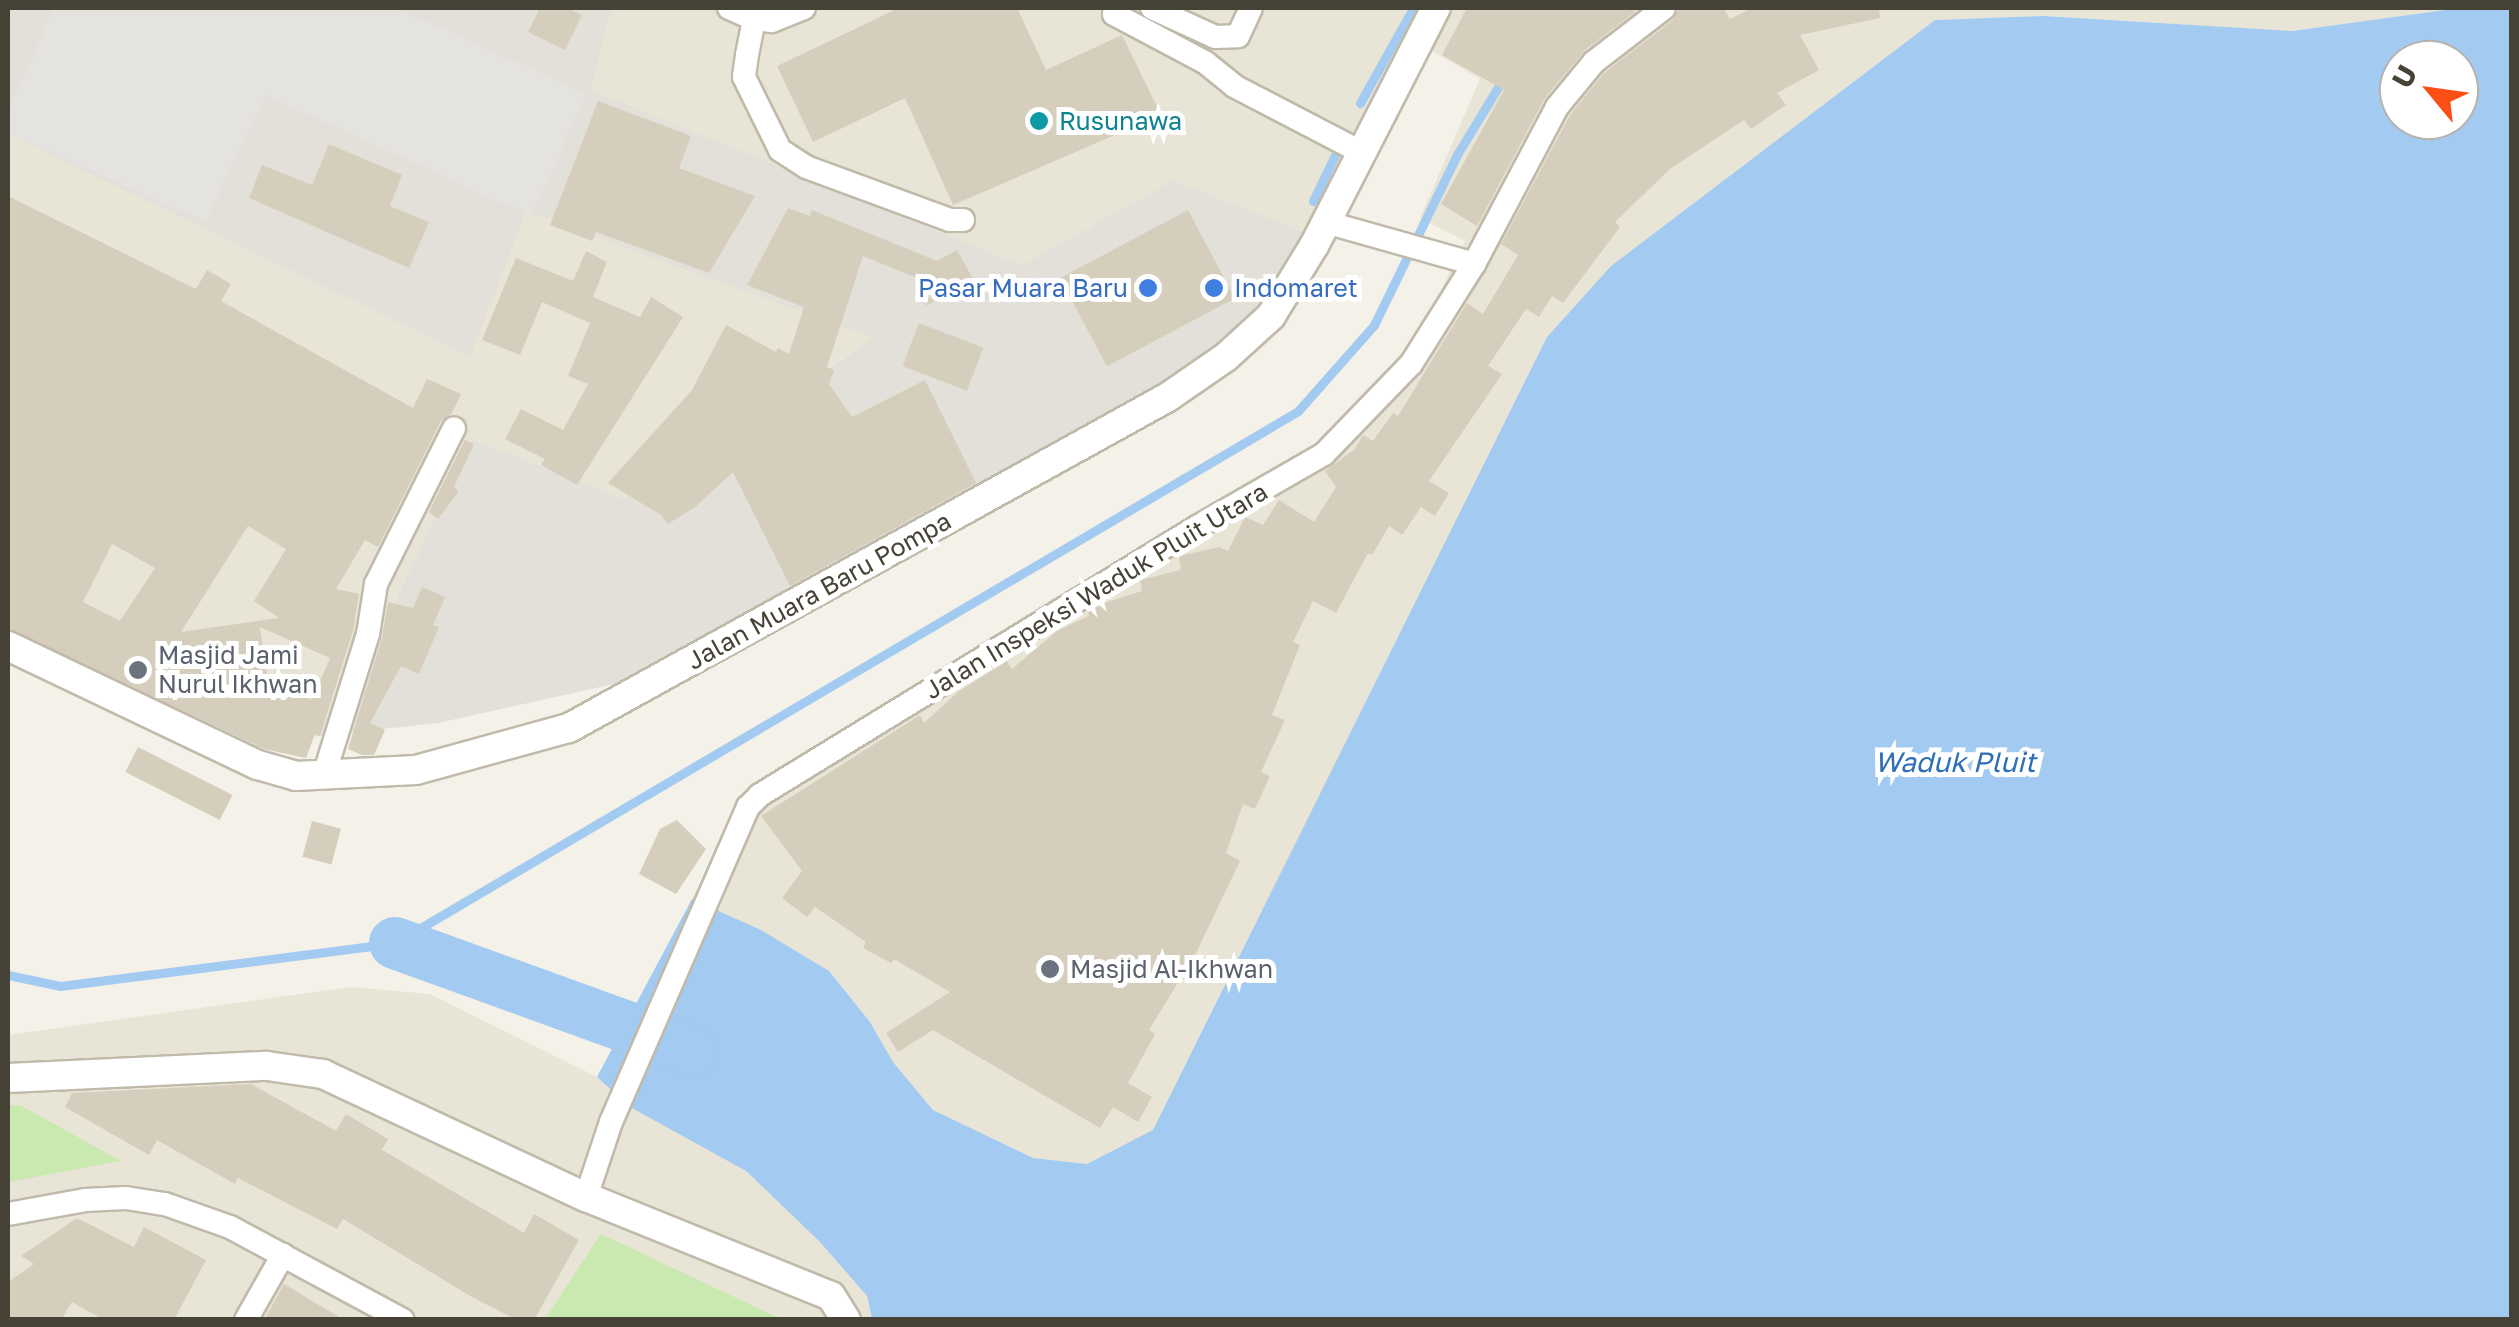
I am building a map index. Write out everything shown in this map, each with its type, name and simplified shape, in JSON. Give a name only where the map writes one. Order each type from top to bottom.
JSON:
[{"type":"street","points":[[730,8],[754,19],[772,21],[804,8]]},
{"type":"street","points":[[1115,8],[1114,14],[1206,63],[1234,86],[1361,152]]},
{"type":"street","points":[[1152,8],[1215,36],[1238,36],[1251,8]]},
{"type":"street","name":"Jalan Muara Baru Pompa","points":[[8,646],[258,765],[296,776],[416,770],[568,728],[1168,397],[1226,357],[1271,316],[1325,222],[1436,8]]},
{"type":"street","name":"Jalan Inspeksi Waduk Pluit Utara","points":[[586,1198],[611,1122],[712,897],[740,820],[760,795],[1324,454],[1367,415],[1411,364],[1474,264],[1557,107],[1594,62],[1664,8]]},
{"type":"street","points":[[754,19],[744,76],[780,150],[806,167],[950,220],[963,220]]},
{"type":"street","points":[[1325,222],[1474,264]]},
{"type":"street","points":[[324,775],[368,634],[376,584],[454,428]]},
{"type":"street","points":[[8,1078],[296,1069],[323,1074],[586,1198],[831,1296],[846,1320]]},
{"type":"street","points":[[8,1214],[48,1204],[126,1198],[165,1204],[230,1227],[404,1320]]},
{"type":"street","points":[[246,1320],[283,1255]]},
{"type":"shaded area","points":[[8,8],[611,8],[591,90],[1022,265],[1173,180],[1318,237],[1267,313],[1185,380],[942,515],[614,684],[438,723],[309,737],[353,690],[472,439],[623,498],[746,424],[874,338],[526,212],[470,357],[8,134]]},
{"type":"shaded area","points":[[54,8],[397,8],[587,94],[531,216],[265,95],[206,222],[8,133],[8,111]]},
{"type":"shaded area","points":[[611,8],[2460,8],[2292,31],[2044,16],[1935,20],[1611,266],[1547,337],[1154,1130],[1087,1164],[1033,1158],[933,1110],[893,1062],[870,1022],[829,971],[761,930],[692,899],[761,786],[1328,458],[1425,323],[1465,241],[1420,218],[1480,79],[1415,41],[1318,237],[1173,180],[1022,265],[590,90]]},
{"type":"shaded area","points":[[8,134],[469,356],[526,212],[875,338],[623,498],[472,439],[353,690],[309,737],[236,732],[8,616]]},
{"type":"shaded area","points":[[351,987],[430,994],[597,1077],[630,1107],[746,1171],[820,1242],[867,1296],[872,1319],[8,1319],[8,1035]]},
{"type":"green space","points":[[20,1105],[121,1161],[8,1182],[8,1106]]},
{"type":"green space","points":[[601,1234],[781,1319],[545,1319]]},
{"type":"water","name":"Waduk Pluit","points":[[2460,8],[2511,8],[2511,1319],[872,1319],[867,1296],[820,1242],[746,1171],[630,1107],[597,1077],[692,899],[761,930],[829,971],[870,1022],[893,1062],[933,1110],[1033,1158],[1087,1164],[1153,1130],[1547,337],[1611,266],[1935,20],[2044,16],[2292,31]]},
{"type":"building","points":[[540,8],[568,8],[582,15],[565,50],[528,32]]},
{"type":"building","points":[[899,8],[1017,8],[1046,70],[1122,35],[1161,115],[953,205],[905,98],[813,142],[777,66]]},
{"type":"building","points":[[1467,8],[1632,8],[1635,12],[1585,50],[1545,98],[1477,226],[1441,204],[1504,90],[1442,55]]},
{"type":"building","points":[[1679,8],[1723,8],[1730,19],[1753,8],[1879,8],[1880,18],[1800,35],[1819,70],[1777,93],[1786,105],[1751,129],[1744,120],[1670,169],[1615,222],[1620,227],[1563,303],[1552,296],[1539,317],[1526,309],[1488,366],[1502,374],[1429,481],[1449,493],[1435,516],[1421,507],[1402,535],[1389,526],[1372,555],[1368,553],[1336,613],[1313,601],[1293,642],[1300,645],[1272,715],[1285,720],[1261,772],[1270,776],[1255,809],[1243,804],[1226,853],[1240,861],[1196,953],[1149,1030],[1155,1034],[1128,1083],[1152,1097],[1138,1122],[1113,1107],[1100,1128],[933,1030],[898,1052],[886,1033],[950,992],[894,959],[891,963],[863,948],[866,942],[815,907],[807,917],[782,898],[802,871],[761,816],[920,715],[924,723],[959,691],[1007,661],[1012,669],[1057,631],[1089,616],[1088,612],[1101,604],[1142,591],[1140,580],[1181,570],[1179,556],[1219,547],[1228,551],[1245,517],[1263,525],[1279,500],[1314,522],[1336,487],[1325,471],[1355,449],[1363,435],[1373,441],[1393,413],[1398,416],[1467,303],[1483,314],[1518,255],[1501,244],[1570,115],[1604,73],[1673,20]]},
{"type":"building","points":[[598,101],[691,136],[679,168],[755,196],[709,273],[596,232],[592,241],[550,225]]},
{"type":"building","points":[[329,144],[402,175],[390,206],[429,222],[409,268],[249,198],[262,165],[312,185]]},
{"type":"building","points":[[8,196],[196,289],[207,270],[231,284],[221,301],[413,408],[427,379],[461,394],[452,413],[441,421],[378,547],[365,540],[336,589],[359,594],[353,631],[320,736],[315,734],[306,758],[264,749],[8,629]],"holes":[[[248,526],[286,549],[254,601],[279,618],[181,632]],[[112,544],[155,568],[120,621],[83,602]],[[260,627],[330,658],[312,700],[268,682]]]},
{"type":"building","points":[[788,208],[810,216],[812,210],[937,261],[957,250],[973,279],[926,306],[934,285],[863,256],[827,367],[834,370],[829,384],[852,417],[925,380],[976,483],[790,586],[733,472],[695,507],[668,524],[661,515],[608,483],[692,390],[726,325],[776,352],[778,348],[789,354],[804,307],[747,285]]},
{"type":"building","name":"Pasar Muara Baru","points":[[1188,210],[1235,298],[1107,366],[1060,278]]},
{"type":"building","points":[[586,251],[607,262],[593,297],[640,317],[651,297],[683,317],[577,485],[541,465],[545,459],[505,439],[521,409],[563,430],[588,384],[568,376],[590,323],[542,302],[520,355],[482,340],[516,258],[573,281]]},
{"type":"building","points":[[919,323],[983,348],[967,391],[903,366]]},
{"type":"building","points":[[465,440],[474,444],[454,487],[459,491],[438,519],[429,512]]},
{"type":"building","points":[[422,587],[445,597],[433,625],[439,627],[419,674],[401,666],[370,723],[385,730],[374,755],[362,755],[348,749],[382,638],[388,602],[413,608]]},
{"type":"building","points":[[138,747],[232,795],[220,820],[125,772]]},
{"type":"building","points":[[677,820],[706,849],[676,894],[639,874],[660,829]]},
{"type":"building","points":[[312,821],[341,829],[331,865],[302,857]]},
{"type":"building","points":[[251,1084],[336,1131],[346,1114],[388,1139],[382,1150],[524,1233],[534,1214],[579,1240],[534,1320],[517,1320],[472,1297],[343,1219],[337,1229],[238,1178],[235,1184],[157,1140],[149,1155],[65,1107],[72,1093]]},
{"type":"building","points":[[77,1218],[134,1247],[144,1227],[206,1260],[174,1320],[104,1320],[72,1302],[61,1320],[8,1320],[8,1282],[34,1264],[21,1256]]},
{"type":"building","points":[[284,1284],[344,1320],[264,1320]]},
{"type":"waterway","points":[[1360,103],[1413,8]]},
{"type":"waterway","points":[[8,975],[60,986],[395,943],[1298,411],[1374,325],[1458,153],[1503,79]]},
{"type":"waterway","points":[[1313,201],[1335,155]]},
{"type":"waterway","points":[[395,943],[691,1050]]},
{"type":"place","name":"Rusunawa","points":[[1039,121]]},
{"type":"place","name":"Pasar Muara Baru","points":[[1148,288]]},
{"type":"place","name":"Indomaret","points":[[1214,288]]},
{"type":"place","name":"Masjid Jami Nurul Ikhwan","points":[[138,670]]},
{"type":"place","name":"Masjid Al-Ikhwan","points":[[1050,969]]}]
